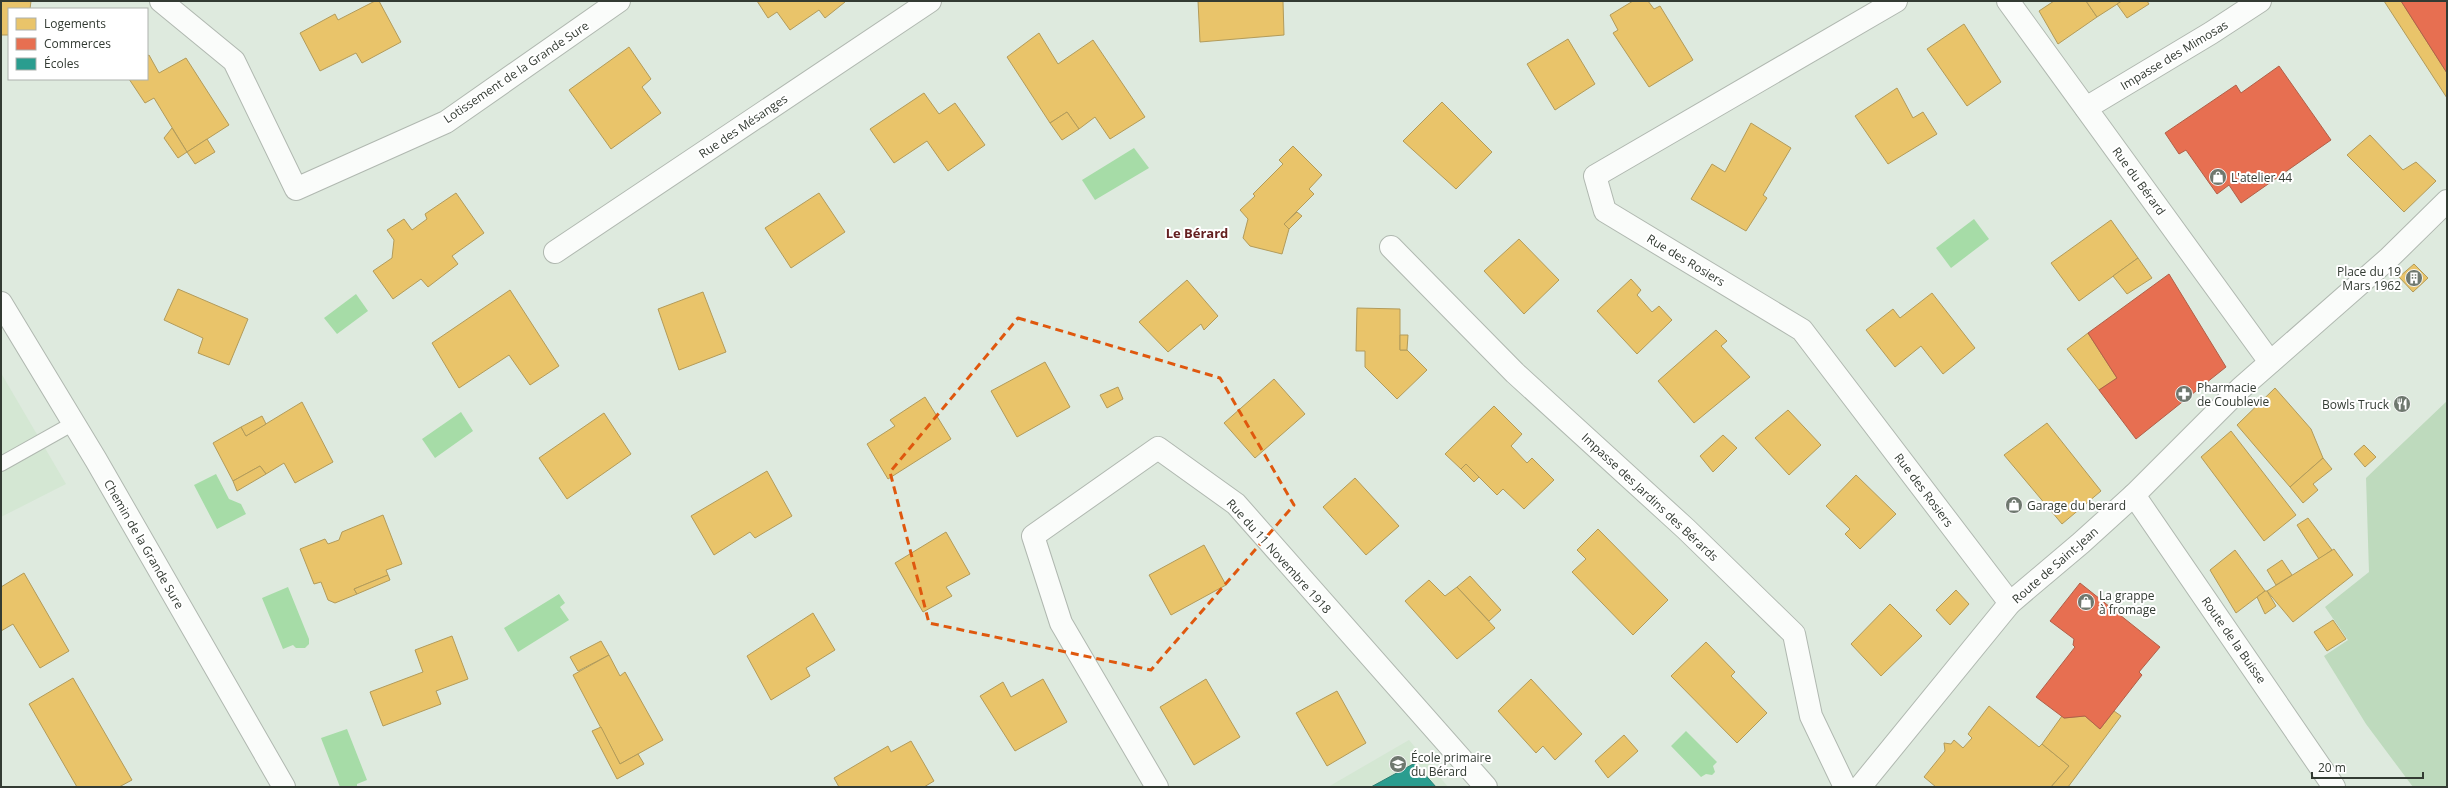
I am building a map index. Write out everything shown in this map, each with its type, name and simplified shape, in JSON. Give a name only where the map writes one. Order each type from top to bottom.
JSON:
[{"type":"street","name":"Lotissement de la Grande Sure","points":[[161,1],[234,61],[296,189],[446,122],[619,1]]},
{"type":"street","name":"Rue des Mésanges","points":[[556,252],[930,1]]},
{"type":"street","name":"Rue des Rosiers","points":[[1896,1],[1596,176],[1605,210],[1802,330],[2010,603]]},
{"type":"street","name":"Rue du Bérard","points":[[2008,1],[2270,362]]},
{"type":"street","name":"Impasse des Mimosas","points":[[2086,108],[2211,33],[2260,1]]},
{"type":"street","name":"Route de Saint-Jean","points":[[1860,787],[2010,603],[2082,543],[2134,495],[2270,362],[2388,259],[2447,201]]},
{"type":"street","name":"Impasse des Jardins des Bérards","points":[[1391,247],[1515,373],[1686,529],[1794,634],[1811,716],[1845,787]]},
{"type":"street","name":"Chemin de la Grande Sure","points":[[1,303],[74,423],[284,787]]},
{"type":"street","name":"Rue du 11 Novembre 1918","points":[[1157,787],[1061,623],[1033,536],[1158,448],[1236,504],[1486,787]]},
{"type":"street","name":"Route de la Buisse","points":[[2134,495],[2334,787]]},
{"type":"lane","points":[[1,464],[74,423]]},
{"type":"highlighted area","points":[[1018,318],[1220,378],[1294,505],[1151,670],[929,623],[890,472]]},
{"type":"shaded area","points":[[1134,148],[1149,168],[1095,200],[1082,180]]},
{"type":"shaded area","points":[[1974,219],[1989,239],[1951,268],[1936,248]]},
{"type":"shaded area","points":[[356,294],[368,311],[337,334],[324,318]]},
{"type":"shaded area","points":[[1,373],[66,484],[1,517]]},
{"type":"shaded area","points":[[2447,401],[2447,787],[2413,787],[2366,724],[2324,656],[2348,640],[2325,607],[2369,572],[2366,478]]},
{"type":"shaded area","points":[[461,412],[473,431],[435,458],[422,439]]},
{"type":"shaded area","points":[[216,474],[229,499],[241,504],[246,514],[217,529],[194,485]]},
{"type":"shaded area","points":[[288,587],[309,639],[309,644],[305,648],[296,648],[293,645],[283,649],[262,598]]},
{"type":"shaded area","points":[[559,594],[565,603],[560,607],[569,620],[518,652],[504,628]]},
{"type":"shaded area","points":[[347,729],[367,780],[357,784],[357,787],[340,787],[321,738]]},
{"type":"shaded area","points":[[1686,731],[1717,762],[1713,766],[1715,772],[1712,775],[1706,774],[1701,777],[1671,746]]},
{"type":"shaded area","name":"École primaire du Bérard","points":[[1409,740],[1448,787],[1328,787]]},
{"type":"building: Logements","points":[[1,1],[31,1],[30,8],[8,8],[8,35],[1,35]]},
{"type":"building: Logements","points":[[375,1],[379,1],[401,42],[362,63],[356,53],[320,71],[300,33],[335,14],[338,20]]},
{"type":"building: Logements","points":[[757,1],[845,2],[825,18],[819,10],[790,30],[777,12],[768,18]]},
{"type":"building: Logements","points":[[1198,1],[1283,1],[1284,35],[1200,42]]},
{"type":"building: Logements","points":[[1633,1],[1648,1],[1654,9],[1660,6],[1693,60],[1649,87],[1613,33],[1618,30],[1610,15]]},
{"type":"building: Logements","points":[[2054,1],[2086,1],[2097,17],[2058,44],[2039,11]]},
{"type":"building: Logements","points":[[2086,1],[2122,1],[2097,17]]},
{"type":"building: Logements","points":[[2122,1],[2147,1],[2149,4],[2127,18],[2117,4]]},
{"type":"building: Logements","points":[[2384,1],[2401,1],[2447,73],[2447,98]]},
{"type":"building: Logements","points":[[1964,24],[2001,82],[1967,106],[1927,49]]},
{"type":"building: Logements","points":[[1039,33],[1058,64],[1093,40],[1145,117],[1110,139],[1095,117],[1079,129],[1067,112],[1050,123],[1007,57]]},
{"type":"building: Logements","points":[[1568,39],[1595,84],[1555,110],[1527,64]]},
{"type":"building: Logements","points":[[629,47],[651,79],[642,87],[661,113],[611,149],[569,90]]},
{"type":"building: Logements","points":[[148,56],[159,73],[186,58],[229,125],[187,152],[154,98],[145,103],[130,80],[148,80]]},
{"type":"building: Logements","points":[[1897,88],[1913,118],[1923,112],[1937,134],[1888,164],[1855,116]]},
{"type":"building: Logements","points":[[924,93],[939,114],[955,103],[985,145],[948,171],[927,141],[894,163],[870,129]]},
{"type":"building: Logements","points":[[1442,102],[1492,152],[1456,189],[1403,141]]},
{"type":"building: Logements","points":[[1067,112],[1079,129],[1062,140],[1050,123]]},
{"type":"building: Logements","points":[[1751,123],[1791,148],[1763,195],[1767,198],[1746,231],[1691,199],[1712,164],[1725,172]]},
{"type":"building: Logements","points":[[172,128],[187,152],[178,158],[164,138]]},
{"type":"building: Logements","points":[[2370,135],[2403,170],[2416,162],[2436,181],[2404,212],[2347,155]]},
{"type":"building: Logements","points":[[207,139],[215,152],[195,164],[187,152]]},
{"type":"building: Logements","points":[[1293,146],[1322,175],[1309,189],[1314,194],[1284,224],[1289,229],[1282,254],[1250,246],[1243,238],[1248,219],[1240,210],[1255,196],[1253,194],[1283,164],[1279,160]]},
{"type":"building: Logements","points":[[456,193],[484,233],[452,256],[458,264],[428,287],[421,279],[393,299],[373,271],[392,258],[394,240],[387,230],[404,219],[412,230],[427,219],[425,214]]},
{"type":"building: Logements","points":[[819,193],[845,232],[791,268],[765,228]]},
{"type":"building: Logements","points":[[1297,212],[1302,216],[1289,229],[1284,224]]},
{"type":"building: Logements","points":[[2111,220],[2138,258],[2079,301],[2051,263]]},
{"type":"building: Logements","points":[[1519,239],[1559,280],[1524,314],[1484,271]]},
{"type":"building: Logements","points":[[2138,258],[2152,278],[2127,294],[2113,276]]},
{"type":"building: Logements","name":"Place du 19 Mars 1962","points":[[2414,264],[2428,278],[2413,292],[2399,277]]},
{"type":"building: Logements","points":[[1631,279],[1641,290],[1637,295],[1652,312],[1659,306],[1672,320],[1637,354],[1597,311]]},
{"type":"building: Logements","points":[[1187,280],[1218,316],[1204,330],[1201,324],[1168,352],[1139,322]]},
{"type":"building: Logements","points":[[178,289],[248,319],[229,365],[198,353],[203,338],[164,320]]},
{"type":"building: Logements","points":[[510,290],[559,366],[530,385],[509,355],[459,388],[432,343]]},
{"type":"building: Logements","points":[[703,292],[726,352],[679,370],[658,309]]},
{"type":"building: Logements","points":[[1932,293],[1975,348],[1943,374],[1921,346],[1895,367],[1866,330],[1893,309],[1900,318]]},
{"type":"building: Logements","points":[[1357,308],[1400,309],[1400,350],[1407,350],[1427,370],[1397,399],[1365,367],[1365,351],[1356,351]]},
{"type":"building: Logements","points":[[1716,330],[1727,341],[1721,346],[1750,377],[1694,423],[1658,381]]},
{"type":"building: Logements","points":[[2088,333],[2117,378],[2099,390],[2067,349]]},
{"type":"building: Logements","points":[[1400,335],[1408,335],[1407,350],[1400,350]]},
{"type":"building: Logements","points":[[1045,362],[1070,407],[1017,437],[991,391]]},
{"type":"building: Logements","points":[[1274,379],[1305,414],[1255,458],[1224,423]]},
{"type":"building: Logements","points":[[1118,387],[1123,399],[1107,408],[1100,395]]},
{"type":"building: Logements","points":[[2275,388],[2311,429],[2323,458],[2290,487],[2237,425]]},
{"type":"building: Logements","points":[[925,397],[951,439],[888,479],[867,444],[895,426],[890,420]]},
{"type":"building: Logements","points":[[302,402],[333,462],[295,483],[284,463],[266,474],[260,466],[233,481],[213,443],[241,427],[246,436]]},
{"type":"building: Logements","points":[[1494,406],[1522,434],[1511,446],[1527,463],[1532,458],[1554,480],[1524,509],[1503,489],[1497,495],[1466,464],[1461,469],[1445,454]]},
{"type":"building: Logements","points":[[1788,410],[1821,445],[1789,475],[1755,438]]},
{"type":"building: Logements","points":[[604,413],[631,454],[567,499],[539,458]]},
{"type":"building: Logements","points":[[262,416],[266,424],[246,436],[241,427]]},
{"type":"building: Logements","points":[[2047,423],[2101,491],[2062,524],[2004,455]]},
{"type":"building: Logements","points":[[2231,431],[2296,515],[2264,541],[2201,457]]},
{"type":"building: Logements","points":[[1723,435],[1737,448],[1713,472],[1700,456]]},
{"type":"building: Logements","points":[[2364,445],[2376,457],[2365,467],[2354,454]]},
{"type":"building: Logements","points":[[2323,458],[2332,469],[2313,484],[2318,490],[2303,503],[2290,487]]},
{"type":"building: Logements","points":[[1466,464],[1479,477],[1474,482],[1461,469]]},
{"type":"building: Logements","points":[[260,466],[266,474],[237,491],[233,481]]},
{"type":"building: Logements","points":[[767,471],[792,516],[755,538],[750,532],[714,555],[691,516]]},
{"type":"building: Logements","points":[[1856,475],[1896,514],[1860,549],[1845,534],[1850,529],[1826,506]]},
{"type":"building: Logements","points":[[1355,478],[1399,526],[1366,555],[1323,507]]},
{"type":"building: Logements","points":[[383,515],[402,564],[386,570],[388,575],[354,589],[357,594],[335,603],[328,600],[321,582],[314,584],[300,549],[325,539],[328,544],[339,540],[342,532]]},
{"type":"building: Logements","points":[[2308,518],[2332,550],[2319,559],[2297,525]]},
{"type":"building: Logements","points":[[1598,529],[1668,600],[1633,635],[1572,572],[1586,559],[1577,550]]},
{"type":"building: Logements","points":[[946,532],[970,574],[946,587],[952,596],[923,612],[895,563]]},
{"type":"building: Logements","points":[[1204,545],[1226,585],[1171,615],[1149,575]]},
{"type":"building: Logements","points":[[2334,549],[2353,575],[2293,622],[2267,591]]},
{"type":"building: Logements","points":[[2235,550],[2265,591],[2236,613],[2210,570]]},
{"type":"building: Logements","points":[[2282,560],[2292,575],[2276,585],[2267,570]]},
{"type":"building: Logements","points":[[24,573],[69,651],[40,668],[13,624],[1,631],[1,587]]},
{"type":"building: Logements","points":[[388,575],[390,580],[357,594],[354,589]]},
{"type":"building: Logements","points":[[1470,576],[1501,610],[1489,621],[1457,587]]},
{"type":"building: Logements","points":[[1429,580],[1445,596],[1457,587],[1495,628],[1457,659],[1405,601]]},
{"type":"building: Logements","points":[[1956,590],[1969,604],[1950,625],[1936,610]]},
{"type":"building: Logements","points":[[2267,591],[2276,606],[2265,614],[2257,597]]},
{"type":"building: Logements","points":[[1890,604],[1922,636],[1881,676],[1851,644]]},
{"type":"building: Logements","points":[[813,613],[835,650],[806,668],[810,676],[771,700],[747,656]]},
{"type":"building: Logements","points":[[2333,620],[2346,639],[2327,651],[2314,632]]},
{"type":"building: Logements","points":[[452,636],[468,679],[436,691],[441,704],[383,726],[370,692],[423,672],[415,650]]},
{"type":"building: Logements","points":[[601,641],[609,655],[578,671],[570,657]]},
{"type":"building: Logements","points":[[1706,642],[1735,672],[1731,676],[1767,713],[1737,743],[1671,676]]},
{"type":"building: Logements","points":[[609,655],[620,676],[625,672],[663,740],[620,764],[573,675]]},
{"type":"building: Logements","points":[[73,678],[132,780],[119,787],[77,787],[29,704]]},
{"type":"building: Logements","points":[[1043,679],[1067,722],[1015,751],[980,696],[1003,682],[1011,697]]},
{"type":"building: Logements","points":[[1206,679],[1240,737],[1194,765],[1160,707]]},
{"type":"building: Logements","points":[[1531,679],[1582,734],[1555,760],[1543,746],[1536,753],[1498,711]]},
{"type":"building: Logements","points":[[1337,691],[1366,743],[1327,766],[1296,713]]},
{"type":"building: Logements","points":[[1989,706],[2039,747],[2042,744],[2069,766],[2051,787],[1936,787],[1924,777],[1945,751],[1944,743],[1951,744],[1954,740],[1963,748],[1972,738],[1968,734]]},
{"type":"building: Logements","points":[[2114,711],[2121,716],[2068,787],[2051,787],[2069,766],[2042,744],[2062,716],[2064,718],[2085,716],[2100,729]]},
{"type":"building: Logements","points":[[601,727],[620,764],[638,754],[644,764],[617,779],[592,731]]},
{"type":"building: Logements","points":[[1624,735],[1638,751],[1608,778],[1595,761]]},
{"type":"building: Logements","points":[[911,741],[934,781],[924,787],[839,787],[834,778],[888,746],[891,752]]},
{"type":"building: Commerces","points":[[2401,1],[2447,1],[2447,73]]},
{"type":"building: Commerces","points":[[2279,66],[2331,140],[2241,203],[2229,185],[2217,194],[2186,150],[2179,154],[2165,133],[2236,85],[2241,93]]},
{"type":"building: Commerces","points":[[2169,274],[2226,367],[2136,439],[2099,390],[2117,378],[2088,333]]},
{"type":"building: Commerces","points":[[2080,583],[2160,647],[2139,672],[2142,675],[2100,729],[2085,716],[2064,718],[2036,697],[2075,647],[2073,645],[2074,639],[2050,621]]},
{"type":"building: Écoles","points":[[1415,763],[1436,787],[1371,787]]},
{"type":"place","name":"L'atelier 44","points":[[2218,177]]},
{"type":"place","name":"Place du 19 Mars 1962","points":[[2414,278]]},
{"type":"place","name":"Pharmacie de Coublevie","points":[[2184,394]]},
{"type":"place","name":"Bowls Truck","points":[[2402,404]]},
{"type":"place","name":"Garage du berard","points":[[2014,505]]},
{"type":"place","name":"La grappe à fromage","points":[[2086,602]]},
{"type":"place","name":"École primaire du Bérard","points":[[1398,764]]},
{"type":"district","name":"Le Bérard","points":[[1197,233]]}]
